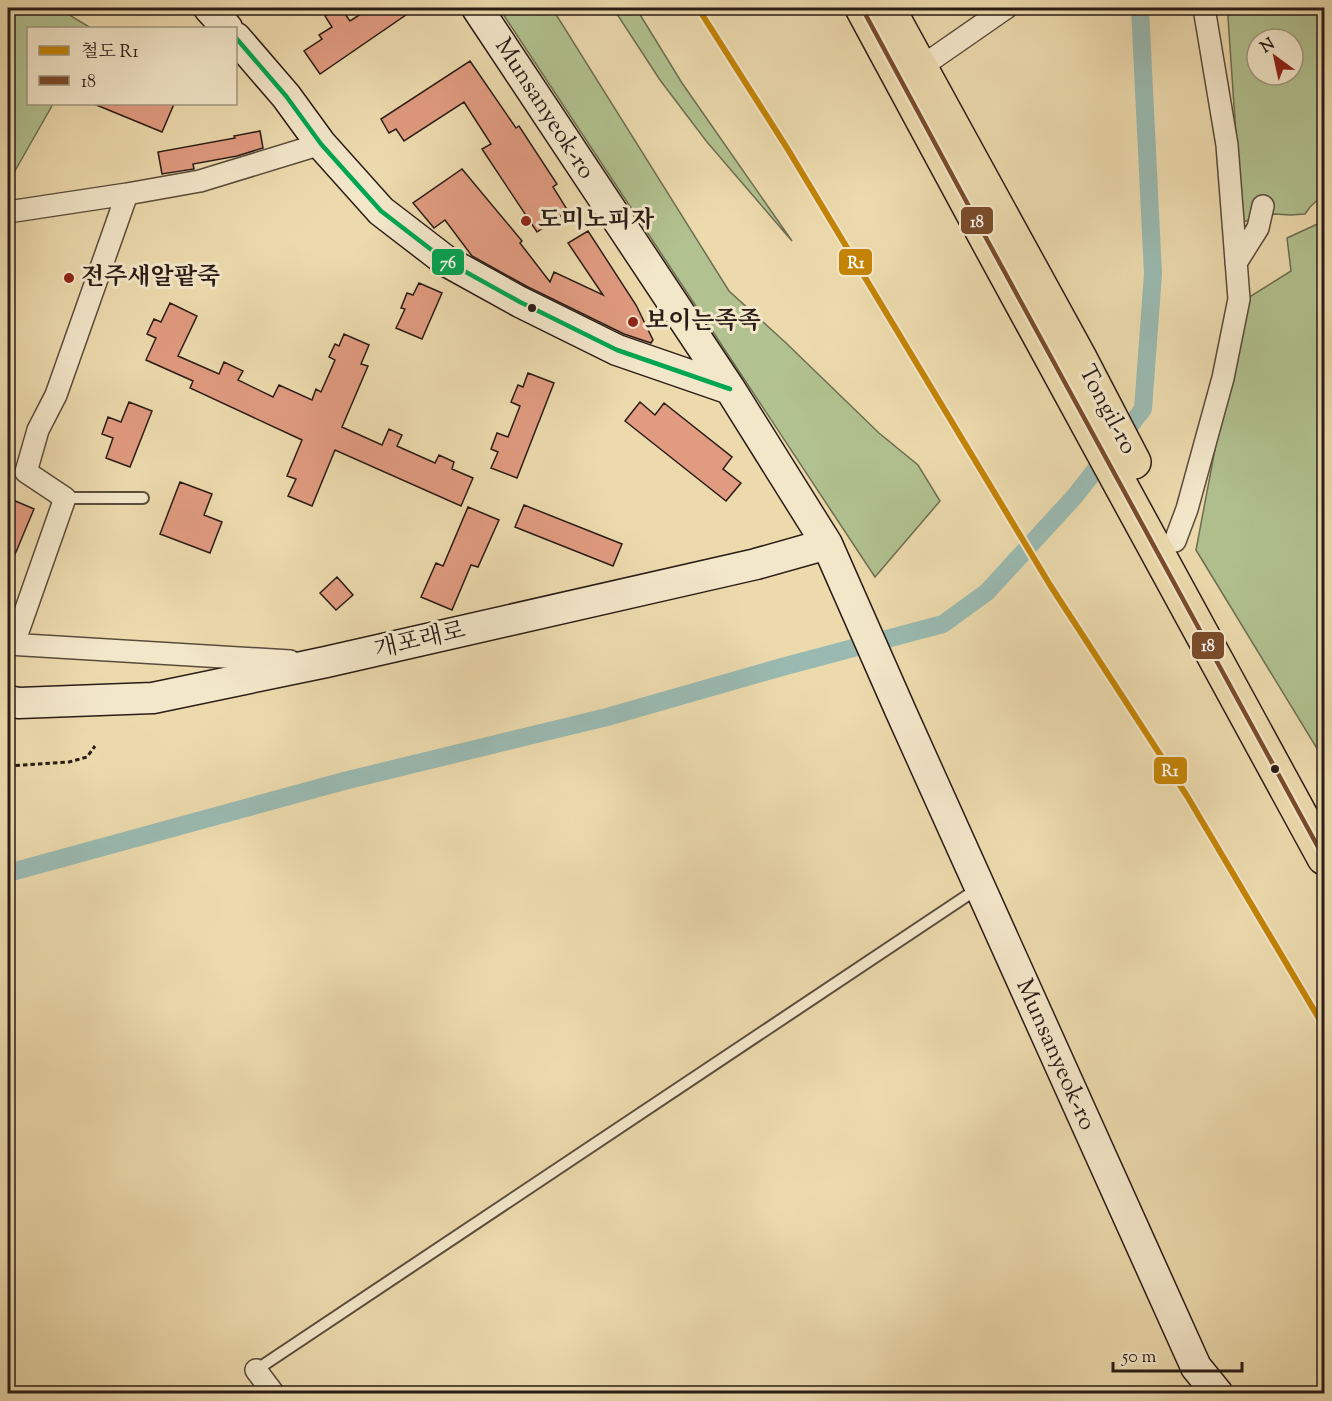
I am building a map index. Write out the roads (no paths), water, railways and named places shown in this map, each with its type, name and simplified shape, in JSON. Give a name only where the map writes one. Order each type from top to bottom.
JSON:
[{"type":"main road","name":"Tongil-ro","points":[[862,8],[1069,364],[1179,561],[1324,812]]},
{"type":"main road","name":"Tongil-ro","points":[[888,8],[921,67],[1069,364]]},
{"type":"main road","name":"Tongil-ro","points":[[1179,561],[1324,858]]},
{"type":"street","points":[[209,8],[226,27]]},
{"type":"street","name":"Munsanyeok-ro","points":[[477,8],[730,389],[827,544],[1196,1367],[1218,1394]]},
{"type":"street","points":[[921,67],[1006,8]]},
{"type":"street","points":[[1179,561],[1187,509],[1223,378],[1239,299],[1227,145],[1204,8]]},
{"type":"street","points":[[237,39],[286,96],[321,144],[381,211],[446,261],[520,302],[617,350],[730,389]]},
{"type":"street","points":[[8,212],[200,182],[321,144]]},
{"type":"street","points":[[127,194],[56,395],[38,430],[26,471],[65,498],[11,643],[262,660],[326,662]]},
{"type":"street","points":[[1236,263],[1258,228],[1263,206]]},
{"type":"street","points":[[649,361],[680,353],[686,322]]},
{"type":"street","name":"개포래로","points":[[8,700],[19,703],[153,698],[326,662],[756,564],[827,544]]},
{"type":"street","points":[[256,1370],[274,1394]]},
{"type":"lane","points":[[65,498],[143,498]]},
{"type":"lane","points":[[256,1370],[980,887]]},
{"type":"waterway","points":[[8,873],[344,781],[607,717],[943,624],[987,592],[1075,496],[1143,409],[1153,274],[1140,8]]},
{"type":"rail line","name":"R1","points":[[698,8],[787,148],[1050,585],[1187,796],[1324,1027]]},
{"type":"place","name":"도미노피자","points":[[526,221]]},
{"type":"place","name":"전주새알팥죽","points":[[69,278]]},
{"type":"place","name":"보이는족족","points":[[633,322]]}]
